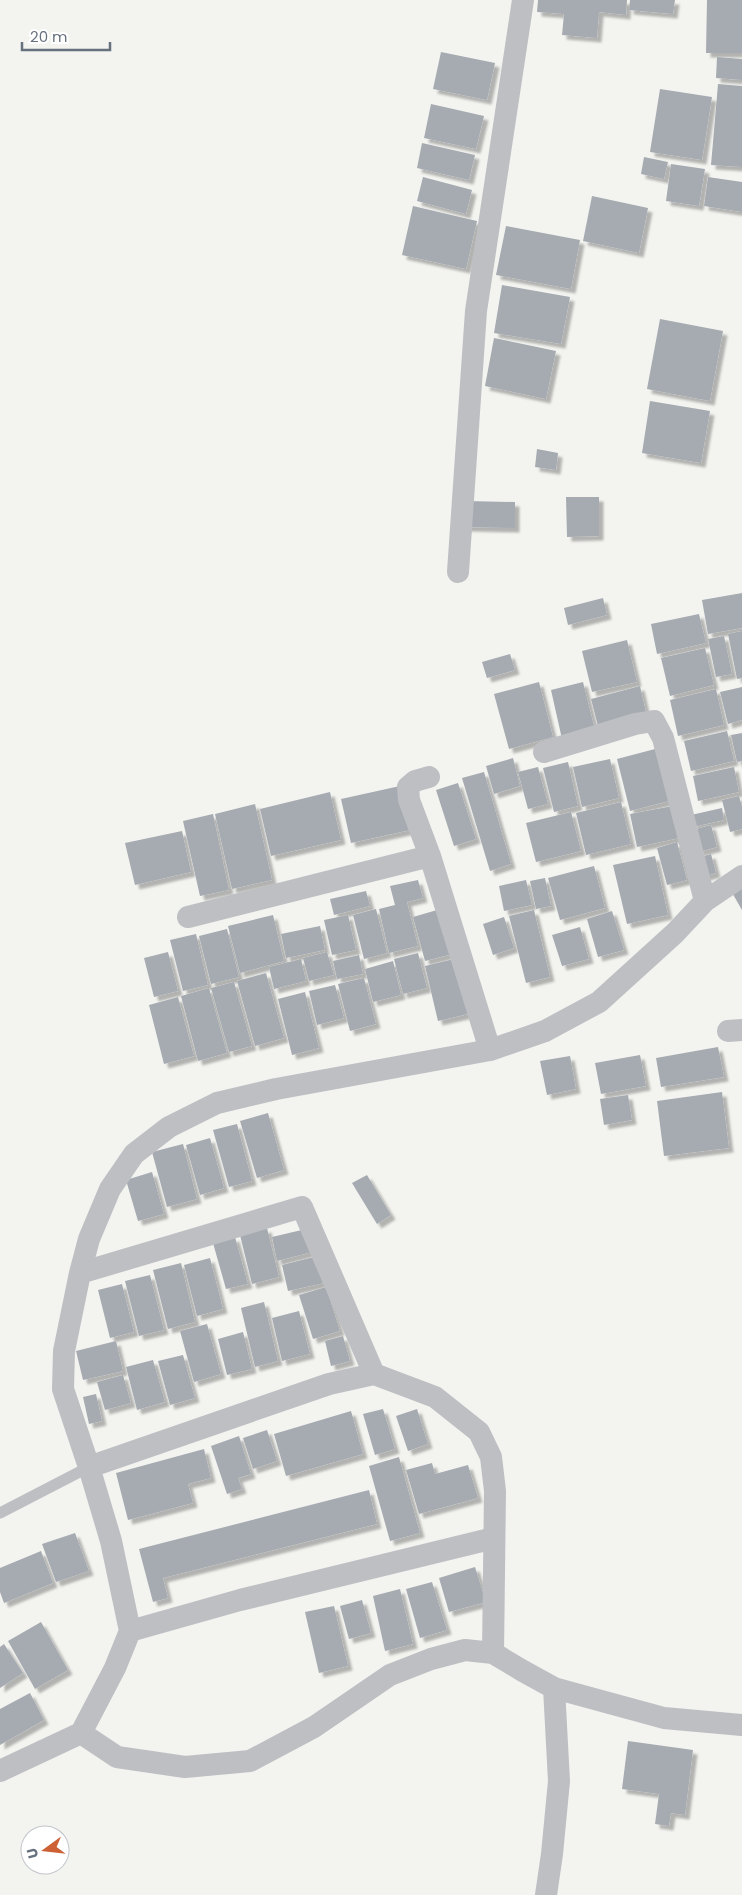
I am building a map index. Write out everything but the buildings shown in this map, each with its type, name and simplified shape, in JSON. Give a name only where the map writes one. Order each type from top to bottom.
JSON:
[{"type":"street","points":[[458,572],[476,311],[523,0]]},
{"type":"street","points":[[544,752],[635,724],[654,721],[663,738],[705,901]]},
{"type":"street","points":[[429,777],[415,781],[408,787],[409,800],[430,856],[490,1050]]},
{"type":"street","points":[[188,917],[430,856]]},
{"type":"street","points":[[0,1771],[81,1733],[115,1668],[130,1632],[111,1541],[90,1467],[63,1389],[64,1351],[89,1239],[110,1189],[134,1154],[169,1127],[217,1103],[267,1091],[490,1050],[545,1032],[599,1002],[675,932],[705,901],[742,876]]},
{"type":"street","points":[[80,1273],[302,1207],[374,1374]]},
{"type":"street","points":[[90,1467],[329,1384],[374,1374],[435,1397],[480,1432],[491,1457],[495,1491],[493,1653]]},
{"type":"street","points":[[130,1632],[240,1600],[494,1538]]},
{"type":"street","points":[[81,1733],[117,1757],[185,1767],[250,1761],[314,1728],[390,1675],[431,1659],[465,1650],[493,1653],[523,1672],[554,1688],[664,1718],[742,1725]]},
{"type":"street","points":[[546,1895],[559,1781],[554,1688]]},
{"type":"lane","points":[[0,1513],[90,1467]]}]
